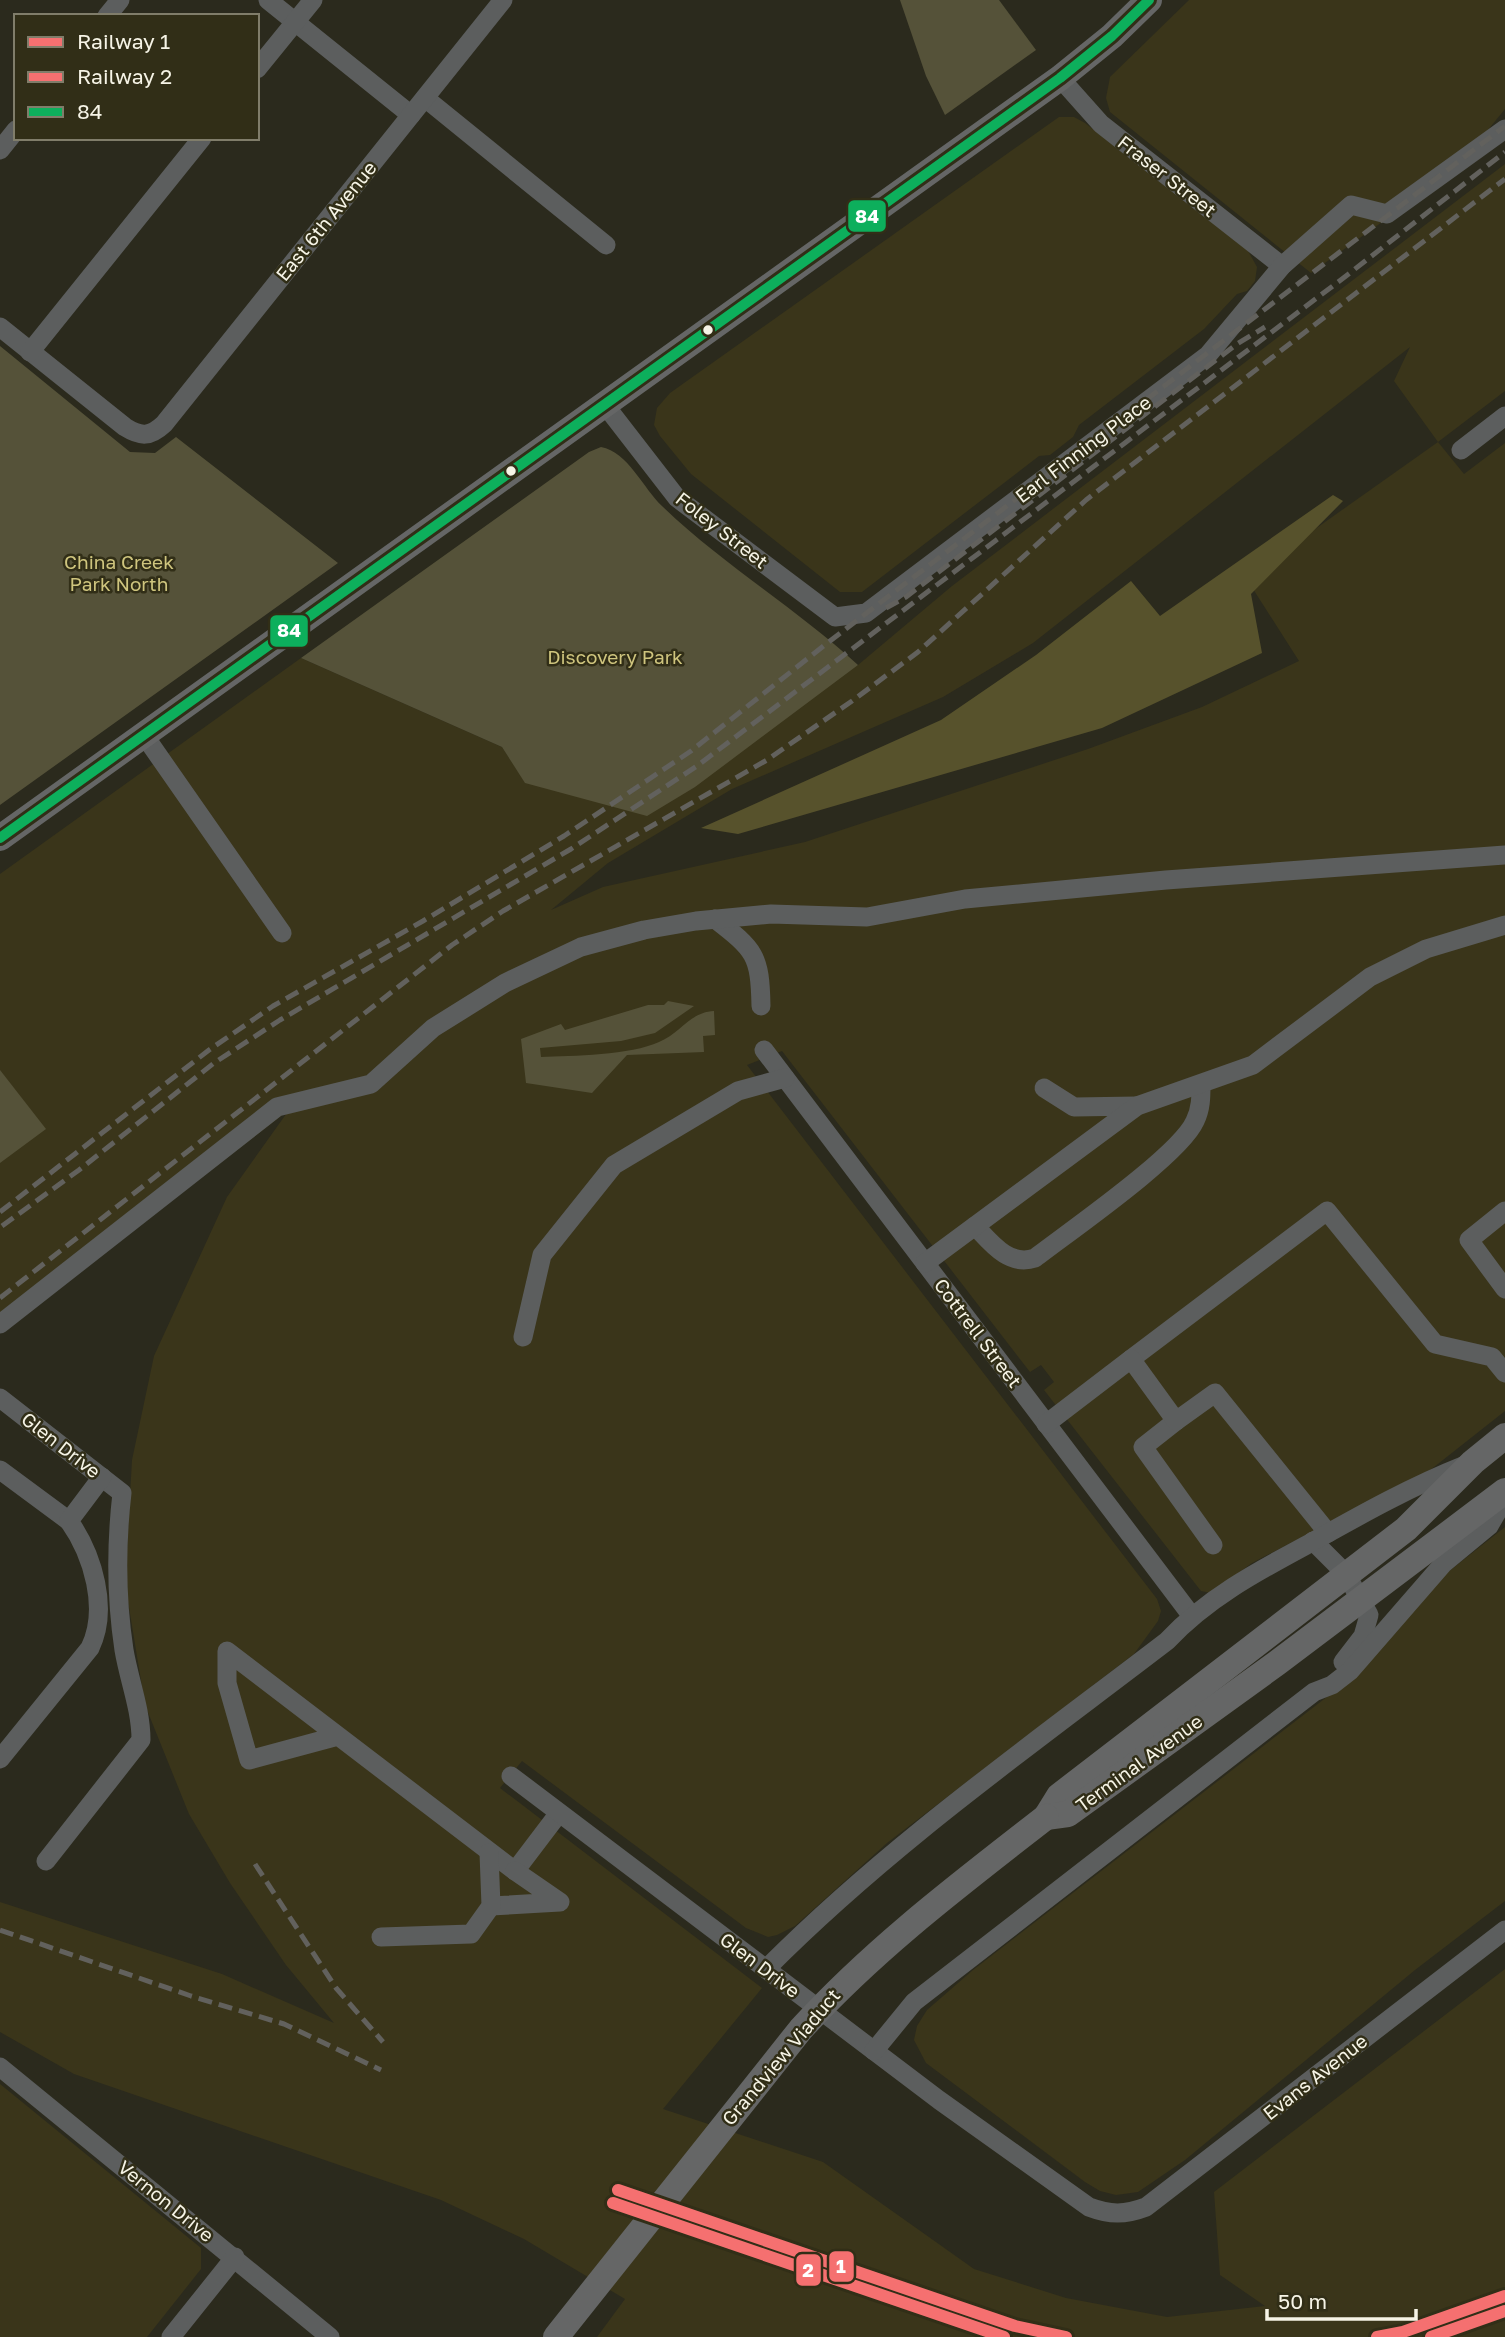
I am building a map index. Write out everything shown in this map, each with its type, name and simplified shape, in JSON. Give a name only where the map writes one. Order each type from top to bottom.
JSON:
[{"type":"main road","points":[[0,838],[1060,78],[1112,36],[1149,0]]},
{"type":"main road","name":"Terminal Avenue","points":[[1046,1817],[1059,1796],[1406,1529],[1473,1462],[1505,1436]]},
{"type":"main road","name":"Terminal Avenue","points":[[1046,1817],[1068,1814],[1277,1664],[1505,1491]]},
{"type":"main road","name":"Grandview Viaduct","points":[[556,2337],[801,2029],[841,1985],[901,1929],[1046,1817]]},
{"type":"street","points":[[109,14],[120,0]]},
{"type":"street","points":[[268,0],[411,116]]},
{"type":"street","points":[[259,67],[313,0]]},
{"type":"street","name":"East 6th Avenue","points":[[30,352],[125,427],[144,436],[154,433],[164,424],[503,0]]},
{"type":"street","name":"Fraser Street","points":[[1060,78],[1101,124],[1282,266]]},
{"type":"street","points":[[425,98],[606,245]]},
{"type":"street","name":"Earl Finning Place","points":[[866,613],[1208,355],[1282,266],[1351,205],[1387,214],[1505,129]]},
{"type":"street","points":[[0,150],[14,132]]},
{"type":"street","points":[[0,327],[30,352],[200,140]]},
{"type":"street","name":"Foley Street","points":[[605,405],[677,498],[835,617],[866,613]]},
{"type":"street","points":[[1461,450],[1505,416]]},
{"type":"street","points":[[144,735],[282,933]]},
{"type":"street","points":[[0,1325],[277,1107],[371,1084],[433,1028],[505,983],[581,947],[644,930],[715,919],[771,914],[867,917],[978,898],[1166,880],[1505,855]]},
{"type":"street","points":[[715,919],[739,938],[755,957],[760,969],[761,1006]]},
{"type":"street","points":[[925,1263],[1137,1106],[1253,1065],[1370,977],[1426,948],[1505,925]]},
{"type":"street","name":"Cottrell Street","points":[[764,1050],[1191,1615]]},
{"type":"street","points":[[523,1337],[542,1255],[614,1164],[738,1091],[785,1078]]},
{"type":"street","points":[[975,1226],[1004,1255],[1027,1261],[1035,1258],[1176,1147],[1195,1123],[1201,1102],[1201,1084]]},
{"type":"street","points":[[1044,1088],[1074,1107],[1137,1106]]},
{"type":"street","points":[[1046,1424],[1327,1211],[1435,1344],[1492,1357],[1505,1373]]},
{"type":"street","points":[[1505,1211],[1469,1240],[1505,1289]]},
{"type":"street","points":[[1131,1359],[1176,1421]]},
{"type":"street","points":[[1213,1545],[1143,1447],[1214,1394],[1346,1574],[1362,1598],[1369,1615],[1363,1636],[1342,1662],[1317,1682],[1314,1692]]},
{"type":"street","name":"Glen Drive","points":[[0,1398],[121,1493],[117,1532],[120,1616],[127,1669],[141,1724],[141,1740],[46,1861]]},
{"type":"street","name":"Terminal Avenue","points":[[766,1969],[874,1866],[1167,1641],[1191,1615],[1257,1571],[1434,1478],[1473,1462]]},
{"type":"street","points":[[0,1470],[69,1521],[83,1541],[93,1563],[97,1633],[90,1648],[0,1759]]},
{"type":"street","points":[[69,1521],[102,1477]]},
{"type":"street","points":[[874,2051],[914,2002],[1314,1692],[1332,1685],[1350,1671],[1443,1564],[1489,1527],[1505,1498]]},
{"type":"street","points":[[338,1736],[249,1760],[227,1683],[227,1651],[338,1736],[489,1853],[560,1902],[491,1906]]},
{"type":"street","name":"Glen Drive","points":[[511,1776],[874,2051],[1089,2207],[1119,2214]]},
{"type":"street","points":[[515,1871],[559,1813]]},
{"type":"street","points":[[381,1937],[471,1934],[491,1906],[489,1853]]},
{"type":"street","name":"Evans Avenue","points":[[1119,2214],[1146,2207],[1505,1930]]},
{"type":"street","name":"Vernon Drive","points":[[0,2067],[236,2257],[330,2337]]},
{"type":"street","points":[[171,2337],[236,2257]]},
{"type":"shaded area","points":[[1189,0],[1505,0],[1505,109],[1456,169],[1311,273],[1110,112],[1106,98],[1110,77]]},
{"type":"shaded area","points":[[1059,117],[1074,117],[1085,123],[1247,249],[1257,267],[1255,281],[1247,291],[1237,294],[1204,329],[1079,425],[1073,437],[1050,455],[1039,456],[862,592],[840,592],[691,474],[654,425],[657,408],[670,393]]},
{"type":"shaded area","points":[[1505,164],[1505,391],[1438,442],[1464,474],[1505,443],[1505,1411],[1429,1471],[1252,1563],[1211,1593],[1201,1591],[1044,1390],[1054,1382],[1041,1365],[1030,1372],[782,1051],[747,1065],[1157,1599],[1161,1611],[1158,1621],[1134,1654],[887,1843],[795,1926],[777,1935],[768,1937],[746,1928],[522,1761],[500,1788],[762,1988],[663,2109],[823,2162],[974,2269],[1066,2298],[1167,2317],[1265,2306],[1220,2275],[1214,2192],[1505,1969],[1505,2337],[597,2337],[625,2299],[524,2239],[441,2200],[74,2074],[0,2032],[0,1902],[222,1974],[334,2023],[286,1965],[230,1883],[189,1814],[145,1705],[125,1583],[132,1460],[154,1356],[227,1197],[289,1110],[0,1333],[0,874],[301,658],[502,747],[526,783],[858,665],[952,586]],"holes":[[[1410,347],[1394,381],[1438,442],[1246,578],[1299,661],[1202,707],[1088,749],[805,842],[603,887],[551,910],[608,863],[732,789],[943,697],[1033,643]]]},
{"type":"shaded area","points":[[1333,495],[1343,501],[1251,594],[1262,653],[1102,728],[738,834],[701,828],[941,720],[1036,655],[1131,581],[1160,616]]},
{"type":"shaded area","points":[[1505,1527],[1505,1901],[1415,1970],[1185,2160],[1138,2192],[1116,2195],[1100,2191],[1085,2182],[926,2063],[914,2040],[917,2026],[927,2010],[973,1970],[1345,1683],[1448,1572]]},
{"type":"shaded area","points":[[0,2084],[201,2248],[201,2269],[147,2337],[0,2337]]},
{"type":"green space","points":[[900,0],[999,0],[1036,50],[945,115],[926,76]]},
{"type":"green space","name":"China Creek Park North","points":[[0,346],[130,452],[155,453],[176,437],[338,563],[0,805]]},
{"type":"green space","name":"Discovery Park","points":[[601,447],[611,450],[627,463],[655,499],[685,527],[810,624],[858,665],[695,787],[647,816],[525,783],[502,747],[301,658],[589,452]]},
{"type":"green space","points":[[668,1001],[694,1006],[655,1033],[621,1041],[540,1048],[541,1057],[633,1050],[659,1042],[698,1015],[714,1011],[715,1035],[703,1036],[704,1052],[627,1055],[592,1093],[526,1083],[521,1039],[561,1024],[565,1030],[648,1005],[664,1005]]},
{"type":"green space","points":[[0,1070],[46,1129],[0,1163]]},
{"type":"railway","points":[[0,1212],[209,1050],[273,1006],[423,921],[564,836],[691,751],[826,644],[1505,126]]},
{"type":"railway","points":[[2,1226],[79,1170],[214,1063],[280,1020],[571,849],[697,766],[1346,276],[1505,152]]},
{"type":"railway","points":[[0,1298],[452,945],[503,911],[767,760],[918,652],[1086,500],[1505,179]]},
{"type":"railway","points":[[886,608],[906,597],[1237,344],[1265,327]]},
{"type":"railway","points":[[255,1864],[336,1988],[383,2042]]},
{"type":"railway","points":[[0,1930],[191,1996],[284,2024],[381,2070]]},
{"type":"rail line","name":"1","points":[[618,2190],[1015,2326],[1066,2337]]},
{"type":"rail line","name":"2","points":[[613,2203],[1004,2337]]},
{"type":"rail line","name":"1","points":[[1377,2337],[1403,2332],[1505,2296]]},
{"type":"rail line","name":"2","points":[[1431,2337],[1505,2311]]},
{"type":"transit line","name":"84","points":[[0,838],[1060,78],[1112,36],[1149,0]]}]
